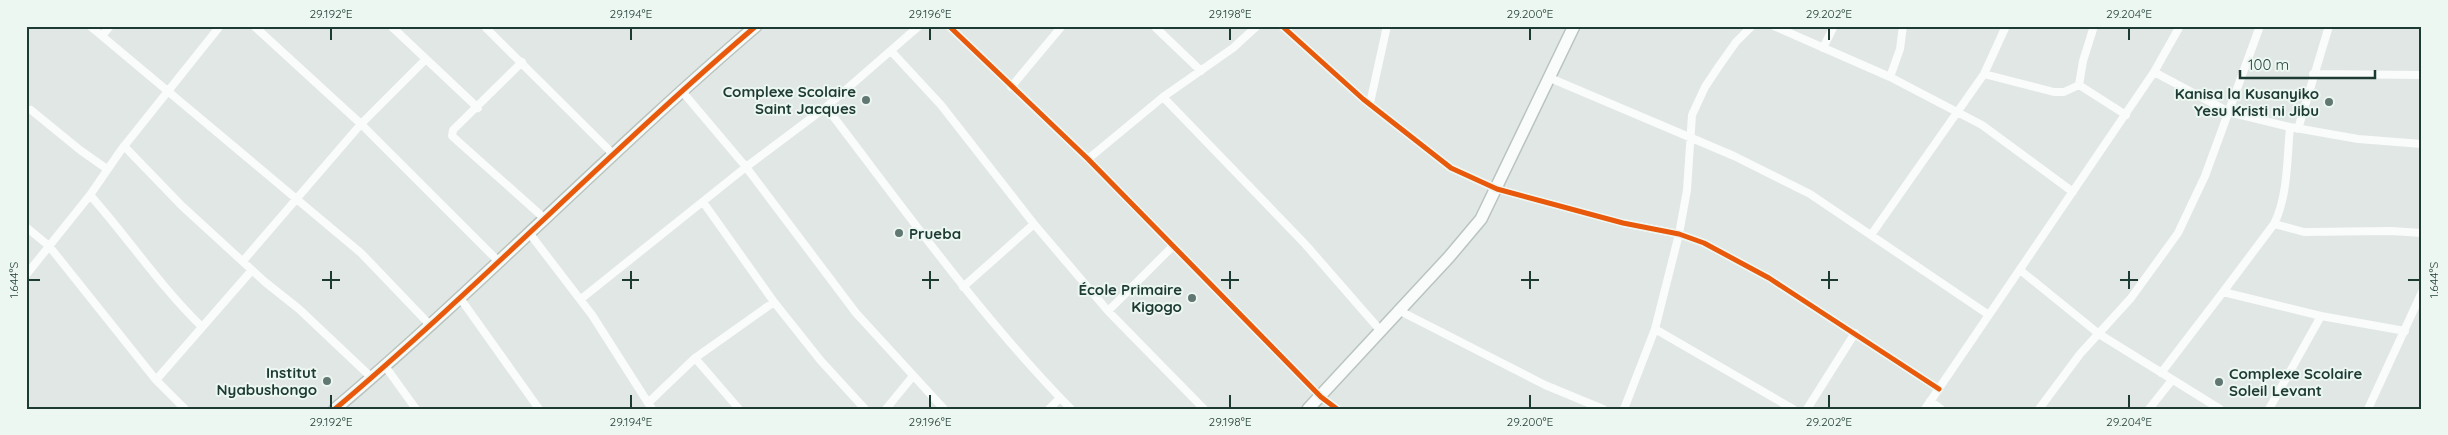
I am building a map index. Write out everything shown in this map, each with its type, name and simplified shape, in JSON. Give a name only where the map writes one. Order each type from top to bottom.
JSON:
[{"type":"street","points":[[90,26],[298,198],[361,253],[430,325]]},
{"type":"street","points":[[102,36],[110,26]]},
{"type":"street","points":[[26,275],[90,195],[124,146],[220,26]]},
{"type":"street","points":[[254,26],[361,124],[498,261]]},
{"type":"street","points":[[391,26],[478,108]]},
{"type":"street","points":[[484,26],[614,155]]},
{"type":"street","points":[[335,409],[372,378],[498,261],[530,234],[681,90],[756,26]]},
{"type":"street","points":[[581,299],[746,167],[826,106],[919,26]]},
{"type":"street","points":[[949,26],[1011,88],[1088,159],[1321,397],[1337,409]]},
{"type":"street","points":[[1011,88],[1062,26]]},
{"type":"street","points":[[1154,26],[1201,71]]},
{"type":"street","points":[[1088,159],[1163,97],[1233,48],[1257,26]]},
{"type":"street","points":[[1282,26],[1370,103],[1451,168],[1497,188],[1623,223],[1679,234],[1711,247],[1769,278],[1939,389]]},
{"type":"street","points":[[1370,103],[1387,26]]},
{"type":"street","points":[[1308,409],[1470,234],[1497,188],[1574,26]]},
{"type":"street","points":[[1624,409],[1655,329],[1679,234],[1687,190],[1692,114],[1705,86],[1736,42],[1752,26]]},
{"type":"street","points":[[1774,26],[1890,78],[1982,125],[2073,192]]},
{"type":"street","points":[[1823,48],[1834,26]]},
{"type":"street","points":[[1890,78],[1900,49],[1904,26]]},
{"type":"street","points":[[1871,235],[1984,74],[2006,26]]},
{"type":"street","points":[[2078,85],[2082,61],[2094,26]]},
{"type":"street","points":[[1925,409],[2126,115],[2154,72],[2180,26]]},
{"type":"street","points":[[2039,409],[2080,354],[2130,298],[2178,233],[2205,176],[2260,26]]},
{"type":"street","points":[[2161,373],[2274,224],[2282,197],[2294,128],[2329,26]]},
{"type":"street","points":[[891,51],[941,105],[1034,224],[1108,310],[1204,409]]},
{"type":"street","points":[[243,261],[361,124],[425,60]]},
{"type":"street","points":[[522,62],[478,108],[453,130],[452,136],[545,219]]},
{"type":"street","points":[[2154,72],[2229,112],[2294,128],[2358,139],[2422,144]]},
{"type":"street","points":[[1984,74],[2054,92],[2064,92],[2078,85]]},
{"type":"street","points":[[2313,74],[2422,75]]},
{"type":"street","points":[[1550,78],[1690,137],[1810,194],[1989,315]]},
{"type":"street","points":[[2078,85],[2126,115]]},
{"type":"street","points":[[681,90],[746,167],[838,291],[944,409]]},
{"type":"street","points":[[1163,97],[1305,244],[1380,330]]},
{"type":"street","points":[[826,106],[963,286],[1071,409]]},
{"type":"street","points":[[28,109],[107,169]]},
{"type":"street","points":[[124,146],[182,206],[252,270],[299,309],[372,378]]},
{"type":"street","points":[[90,195],[182,308],[201,326]]},
{"type":"street","points":[[703,202],[774,302],[821,361],[865,409]]},
{"type":"street","points":[[963,286],[1034,224]]},
{"type":"street","points":[[2274,224],[2304,232],[2391,231],[2422,233]]},
{"type":"street","points":[[26,227],[49,246],[156,380],[185,409]]},
{"type":"street","points":[[530,234],[581,299],[650,406],[695,358],[774,302]]},
{"type":"street","points":[[1108,310],[1173,246]]},
{"type":"street","points":[[156,380],[201,326],[252,270]]},
{"type":"street","points":[[2020,270],[2099,334],[2220,409]]},
{"type":"street","points":[[2223,292],[2321,316],[2405,331]]},
{"type":"street","points":[[2368,409],[2422,292]]},
{"type":"street","points":[[460,298],[539,409]]},
{"type":"street","points":[[1398,310],[1545,385],[1603,409]]},
{"type":"street","points":[[2269,409],[2321,316]]},
{"type":"street","points":[[1655,329],[1792,409]]},
{"type":"street","points":[[1807,409],[1855,333]]},
{"type":"street","points":[[695,358],[740,409]]},
{"type":"street","points":[[385,366],[416,409]]},
{"type":"street","points":[[886,409],[913,376]]},
{"type":"street","points":[[2149,409],[2172,380]]},
{"type":"street","points":[[1049,409],[1060,398]]},
{"type":"street","points":[[1930,402],[1941,409]]},
{"type":"cycle path","points":[[335,409],[442,315],[650,120],[756,26]]},
{"type":"cycle path","points":[[949,26],[1088,159],[1321,397],[1337,409]]},
{"type":"cycle path","points":[[1282,26],[1363,99],[1451,168],[1497,189],[1623,223],[1679,234],[1704,243],[1769,278],[1939,389]]},
{"type":"place","name":"Complexe Scolaire Saint Jacques","points":[[866,100]]},
{"type":"place","name":"Kanisa la Kusanyiko Yesu Kristi ni Jibu","points":[[2329,102]]},
{"type":"place","name":"Prueba","points":[[899,233]]},
{"type":"place","name":"École Primaire Kigogo","points":[[1192,298]]},
{"type":"place","name":"Institut Nyabushongo","points":[[327,381]]},
{"type":"place","name":"Complexe Scolaire Soleil Levant","points":[[2219,382]]}]
